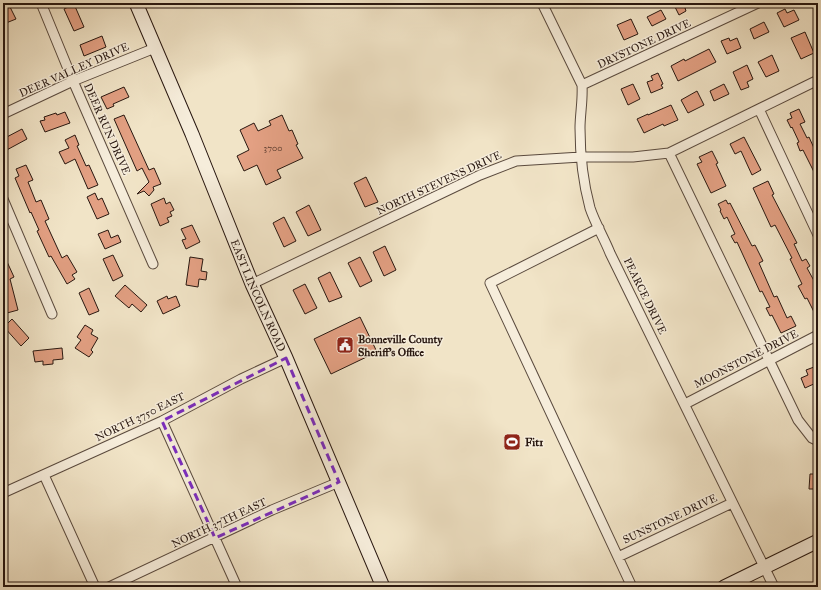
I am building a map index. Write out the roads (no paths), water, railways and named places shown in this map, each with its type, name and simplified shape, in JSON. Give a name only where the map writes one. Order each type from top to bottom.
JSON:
[{"type":"main road","name":"EAST LINCOLN ROAD","points":[[136,3],[201,156],[252,284],[286,358],[383,587]]},
{"type":"main road","points":[[724,587],[818,541]]},
{"type":"street","name":"DEER RUN DRIVE","points":[[41,3],[73,81],[153,264]]},
{"type":"street","name":"PEARCE DRIVE","points":[[542,3],[582,85],[583,100],[580,127],[581,157],[590,209],[610,253],[774,587]]},
{"type":"street","name":"DRYSTONE DRIVE","points":[[582,85],[758,3]]},
{"type":"street","name":"DEER VALLEY DRIVE","points":[[3,114],[73,81],[155,48]]},
{"type":"street","name":"NORTH STEVENS DRIVE","points":[[252,284],[480,175],[516,161],[581,157],[633,157],[669,152],[818,80]]},
{"type":"street","points":[[759,109],[818,235]]},
{"type":"street","points":[[669,152],[798,420],[812,438],[818,441]]},
{"type":"street","points":[[3,199],[52,314]]},
{"type":"street","points":[[599,228],[490,283],[632,587]]},
{"type":"street","name":"MOONSTONE DRIVE","points":[[685,404],[818,335]]},
{"type":"street","name":"NORTH 3750 EAST","points":[[3,493],[162,421],[286,358]]},
{"type":"street","points":[[162,421],[237,587]]},
{"type":"street","points":[[44,475],[95,587]]},
{"type":"street","name":"NORTH 37TH EAST","points":[[109,587],[272,510],[339,482]]},
{"type":"street","name":"SUNSTONE DRIVE","points":[[618,557],[732,503]]},
{"type":"place","name":"Bonneville County Sheriff's Office","points":[[345,345]]},
{"type":"place","name":"Fit1","points":[[512,442]]}]
